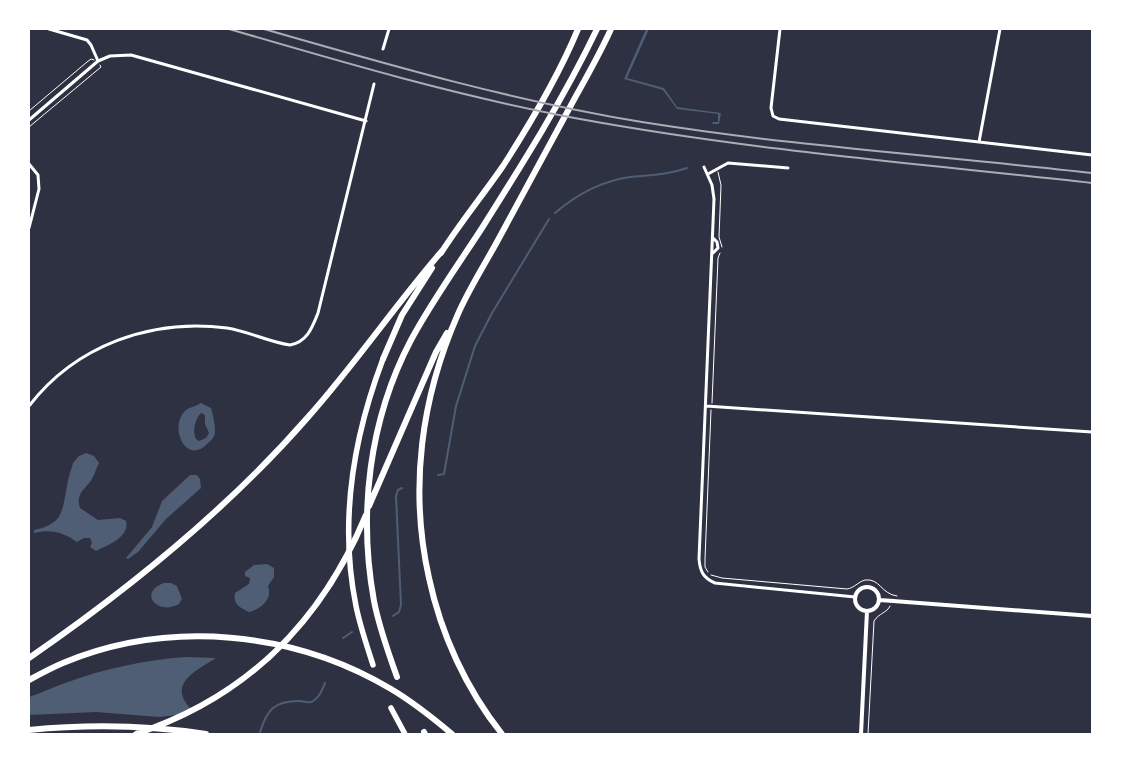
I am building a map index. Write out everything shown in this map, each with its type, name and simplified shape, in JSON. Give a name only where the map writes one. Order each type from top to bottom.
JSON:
[{"type":"highway","points":[[373,665],[356,606],[351,571],[349,511],[355,450],[370,391],[402,315],[442,251],[525,130],[553,80],[578,29]]},
{"type":"highway","points":[[397,677],[374,601],[369,564],[367,532],[369,479],[380,422],[399,365],[430,307],[541,134],[570,83],[597,29]]},
{"type":"highway","points":[[136,734],[179,717],[231,689],[266,660],[320,602],[338,572],[359,530],[436,352],[555,136],[611,29]]},
{"type":"highway","points":[[29,658],[96,609],[180,542],[264,465],[330,392],[386,322],[414,283],[442,251]]},
{"type":"highway","points":[[458,314],[436,374],[422,435],[419,464],[421,539],[434,600],[444,632],[474,692],[502,734]]},
{"type":"highway","points":[[29,680],[62,663],[124,644],[172,638],[205,637],[262,641],[317,655],[373,679],[421,709],[452,734]]},
{"type":"highway","points":[[391,708],[405,734]]},
{"type":"highway","points":[[29,730],[81,725],[105,725],[206,734]]},
{"type":"street","points":[[49,29],[87,40],[98,60]]},
{"type":"street","points":[[780,29],[771,108],[773,116],[779,119],[1092,155]]},
{"type":"street","points":[[979,142],[1000,29]]},
{"type":"street","points":[[383,49],[388,30],[394,33]]},
{"type":"street","points":[[29,120],[98,60],[110,56],[131,55],[366,120]]},
{"type":"street","points":[[29,406],[45,388],[81,359],[118,340],[160,328],[202,326],[228,328],[290,345],[306,337],[312,329],[318,313],[374,84]]},
{"type":"street","points":[[708,174],[728,163],[788,168]]},
{"type":"street","points":[[29,164],[38,176],[39,189],[29,228]]},
{"type":"street","points":[[704,167],[714,191],[699,559],[702,573],[706,578],[715,583],[855,597]]},
{"type":"street","points":[[712,253],[718,248],[713,238]]},
{"type":"street","points":[[706,406],[1092,432]]},
{"type":"street","points":[[867,586],[878,592],[880,600],[874,609],[867,611],[859,608],[855,597],[860,589],[867,586]]},
{"type":"street","points":[[880,600],[1092,616]]},
{"type":"street","points":[[861,734],[867,611]]},
{"type":"path","points":[[29,110],[91,59],[98,60],[101,68],[29,127]]},
{"type":"path","points":[[716,169],[721,179],[719,233],[723,244],[718,258],[705,567],[710,575],[722,578],[847,589],[864,580],[870,580],[879,584],[887,594],[902,597]]},
{"type":"path","points":[[868,734],[874,621],[877,616],[890,608],[891,601]]},
{"type":"water","points":[[646,29],[649,29],[627,78],[664,88],[677,107],[721,113],[719,124],[712,124],[713,122],[718,122],[718,114],[677,109],[663,90],[624,79]]},
{"type":"water","points":[[201,403],[211,408],[215,433],[207,444],[200,449],[193,450],[187,448],[182,442],[178,427],[184,412]],"holes":[[[201,413],[205,415],[205,424],[209,433],[206,438],[199,441],[195,436],[195,425]]]},
{"type":"water","points":[[86,453],[94,456],[99,463],[91,480],[80,494],[80,508],[98,520],[120,518],[126,521],[125,532],[117,540],[96,551],[90,547],[92,543],[90,538],[84,538],[77,542],[57,532],[34,533],[34,530],[51,524],[60,516],[73,463],[79,456]]},
{"type":"water","points":[[190,475],[197,475],[200,479],[201,488],[166,519],[138,552],[128,559],[126,558],[152,527],[162,501]]},
{"type":"water","points":[[267,564],[274,568],[274,577],[268,586],[269,595],[262,606],[249,612],[238,605],[235,600],[235,593],[249,584],[250,578],[245,576],[245,572],[254,565]]},
{"type":"water","points":[[164,583],[171,583],[177,586],[182,599],[179,604],[164,607],[154,602],[151,597],[152,592],[156,587]]},
{"type":"water","points":[[186,657],[216,658],[191,675],[185,681],[182,688],[182,695],[186,704],[195,713],[159,717],[96,712],[29,715],[29,697],[63,684],[126,665]]},
{"type":"waterway","points":[[555,213],[572,200],[600,185],[630,177],[666,173],[687,168]]},
{"type":"waterway","points":[[438,475],[444,474],[456,406],[475,346],[492,313],[549,219]]},
{"type":"waterway","points":[[393,616],[399,612],[401,605],[396,496],[398,490],[402,488]]},
{"type":"waterway","points":[[343,638],[352,632]]},
{"type":"waterway","points":[[260,732],[273,708],[290,701],[314,701],[325,683]]},
{"type":"railway","points":[[229,29],[447,90],[580,119],[771,148],[1092,183]]},
{"type":"railway","points":[[264,29],[405,69],[499,93],[642,122],[754,138],[1092,173]]}]
